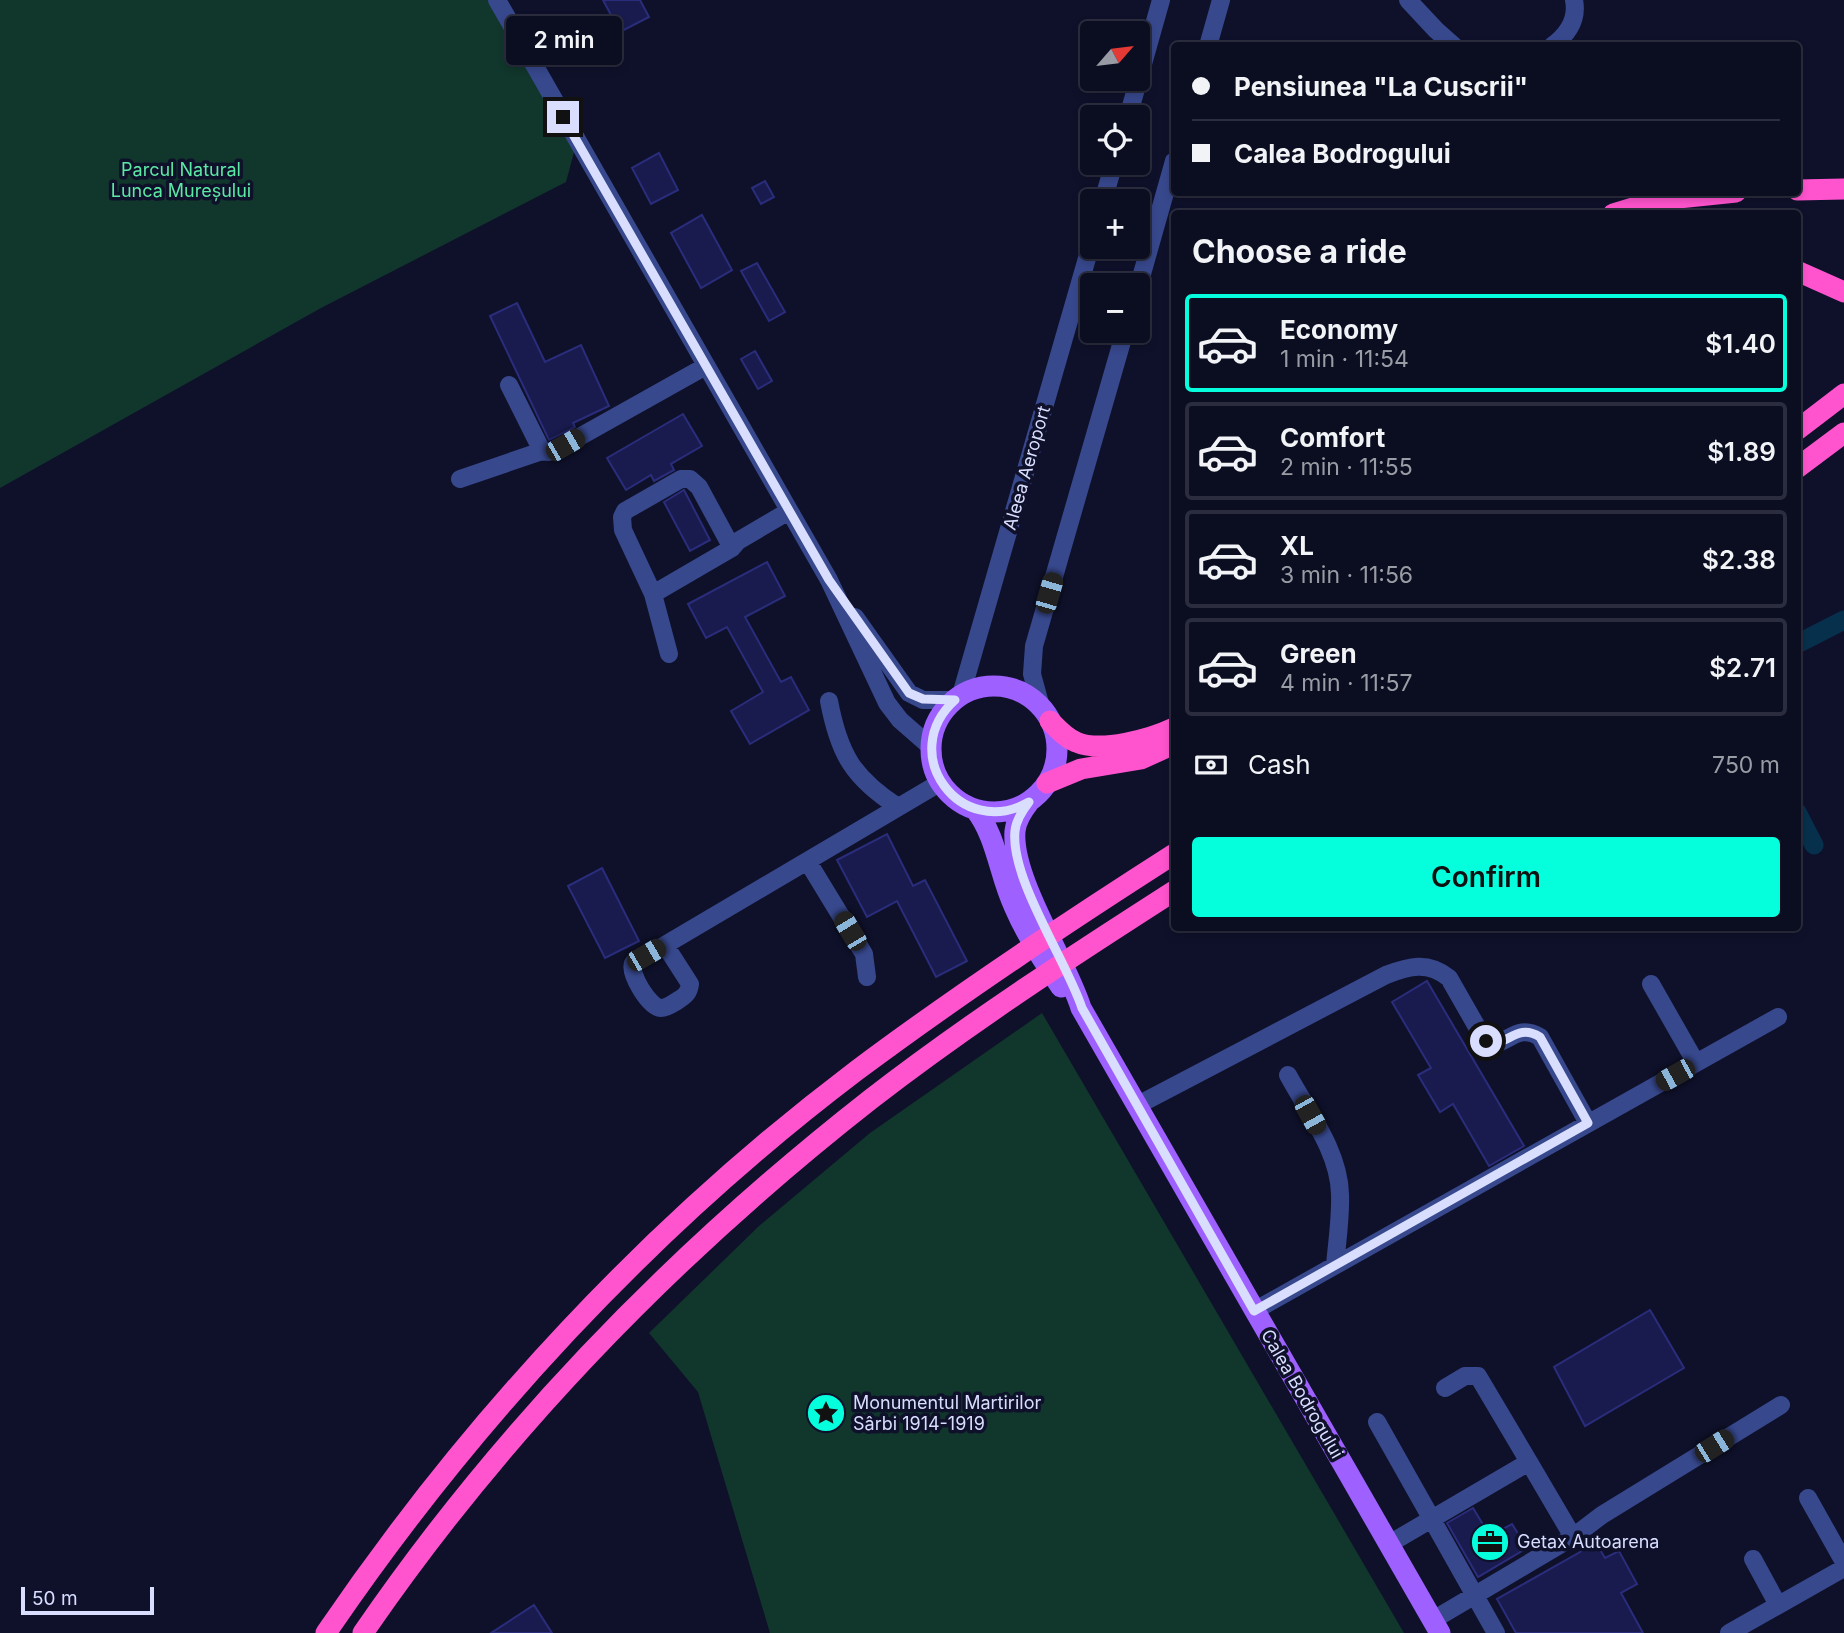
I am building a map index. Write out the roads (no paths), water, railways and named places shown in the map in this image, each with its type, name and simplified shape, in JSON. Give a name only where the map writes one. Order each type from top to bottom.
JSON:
[{"type":"highway","points":[[1801,190],[1844,189]]},
{"type":"highway","points":[[1626,210],[1659,200],[1688,196]]},
{"type":"highway","points":[[1801,273],[1844,292]]},
{"type":"highway","points":[[1801,427],[1844,394]]},
{"type":"highway","points":[[1801,465],[1844,433]]},
{"type":"highway","points":[[1045,714],[1074,741],[1091,745],[1148,738],[1171,729]]},
{"type":"highway","points":[[1047,783],[1081,769],[1141,759],[1171,745]]},
{"type":"highway","points":[[326,1633],[402,1527],[508,1397],[605,1294],[691,1210],[855,1072],[985,979],[1171,856]]},
{"type":"highway","points":[[363,1633],[440,1528],[521,1429],[590,1353],[670,1272],[811,1147],[874,1097],[1004,1002],[1171,893]]},
{"type":"main road","points":[[941,782],[934,767],[934,731],[938,720],[958,698],[981,688],[1002,687],[1023,693],[1045,714]]},
{"type":"main road","name":"Calea Bodrogului","points":[[1045,714],[1057,749],[1054,769],[1047,783],[1029,802],[1017,823],[1015,833],[1018,857],[1037,910],[1082,1008],[1136,1106],[1436,1626]]},
{"type":"main road","name":"Calea Bodrogului","points":[[941,782],[954,797],[975,809],[989,829],[1004,882],[1022,923],[1061,987],[1082,1008]]},
{"type":"main road","points":[[975,809],[1000,812],[1029,802]]},
{"type":"street","points":[[497,0],[829,580],[887,703],[900,720],[932,748]]},
{"type":"street","points":[[1131,105],[1161,0]]},
{"type":"street","points":[[1209,42],[1221,0]]},
{"type":"street","points":[[1408,0],[1450,42]]},
{"type":"street","points":[[1556,42],[1573,21],[1576,8],[1574,0]]},
{"type":"street","points":[[1142,273],[1171,172]]},
{"type":"street","name":"Aleea Aeroport","points":[[958,698],[1087,259]]},
{"type":"street","points":[[1045,714],[1032,674],[1034,646],[1122,343]]},
{"type":"street","points":[[460,479],[565,445],[706,366]]},
{"type":"street","points":[[509,385],[542,451]]},
{"type":"street","points":[[669,654],[653,594],[623,530],[622,517],[625,510],[681,479],[690,479],[699,487],[732,548]]},
{"type":"street","points":[[653,594],[789,511]]},
{"type":"street","points":[[829,580],[909,693],[923,699],[958,698]]},
{"type":"street","points":[[828,701],[834,731],[846,757],[863,781],[898,807]]},
{"type":"street","points":[[665,945],[941,782]]},
{"type":"street","points":[[808,862],[864,954],[867,976]]},
{"type":"street","points":[[1136,1106],[1386,975],[1420,966],[1441,971],[1449,978],[1486,1041],[1491,1044],[1526,1031],[1540,1037],[1588,1123]]},
{"type":"street","points":[[1651,984],[1696,1063]]},
{"type":"street","points":[[1254,1311],[1778,1017]]},
{"type":"street","points":[[1288,1075],[1332,1154],[1338,1173],[1340,1195],[1335,1265]]},
{"type":"street","points":[[1445,1388],[1465,1376],[1478,1376],[1573,1537]]},
{"type":"street","points":[[1436,1626],[1475,1595],[1573,1537],[1602,1516],[1781,1405]]},
{"type":"street","points":[[1377,1422],[1496,1633]]},
{"type":"street","points":[[1389,1544],[1529,1462]]},
{"type":"street","points":[[1808,1498],[1844,1562]]},
{"type":"street","points":[[1753,1559],[1778,1605]]},
{"type":"street","points":[[1729,1633],[1844,1567]]},
{"type":"waterway","points":[[1801,642],[1844,620]]},
{"type":"waterway","points":[[1801,820],[1814,845]]},
{"type":"place","name":"Monumentul Martirilor Sârbi 1914-1919","points":[[826,1413]]},
{"type":"place","name":"Getax Autoarena","points":[[1490,1542]]},
{"type":"park label","name":"Parcul Natural Lunca Mureșului","points":[[181,180]]}]
